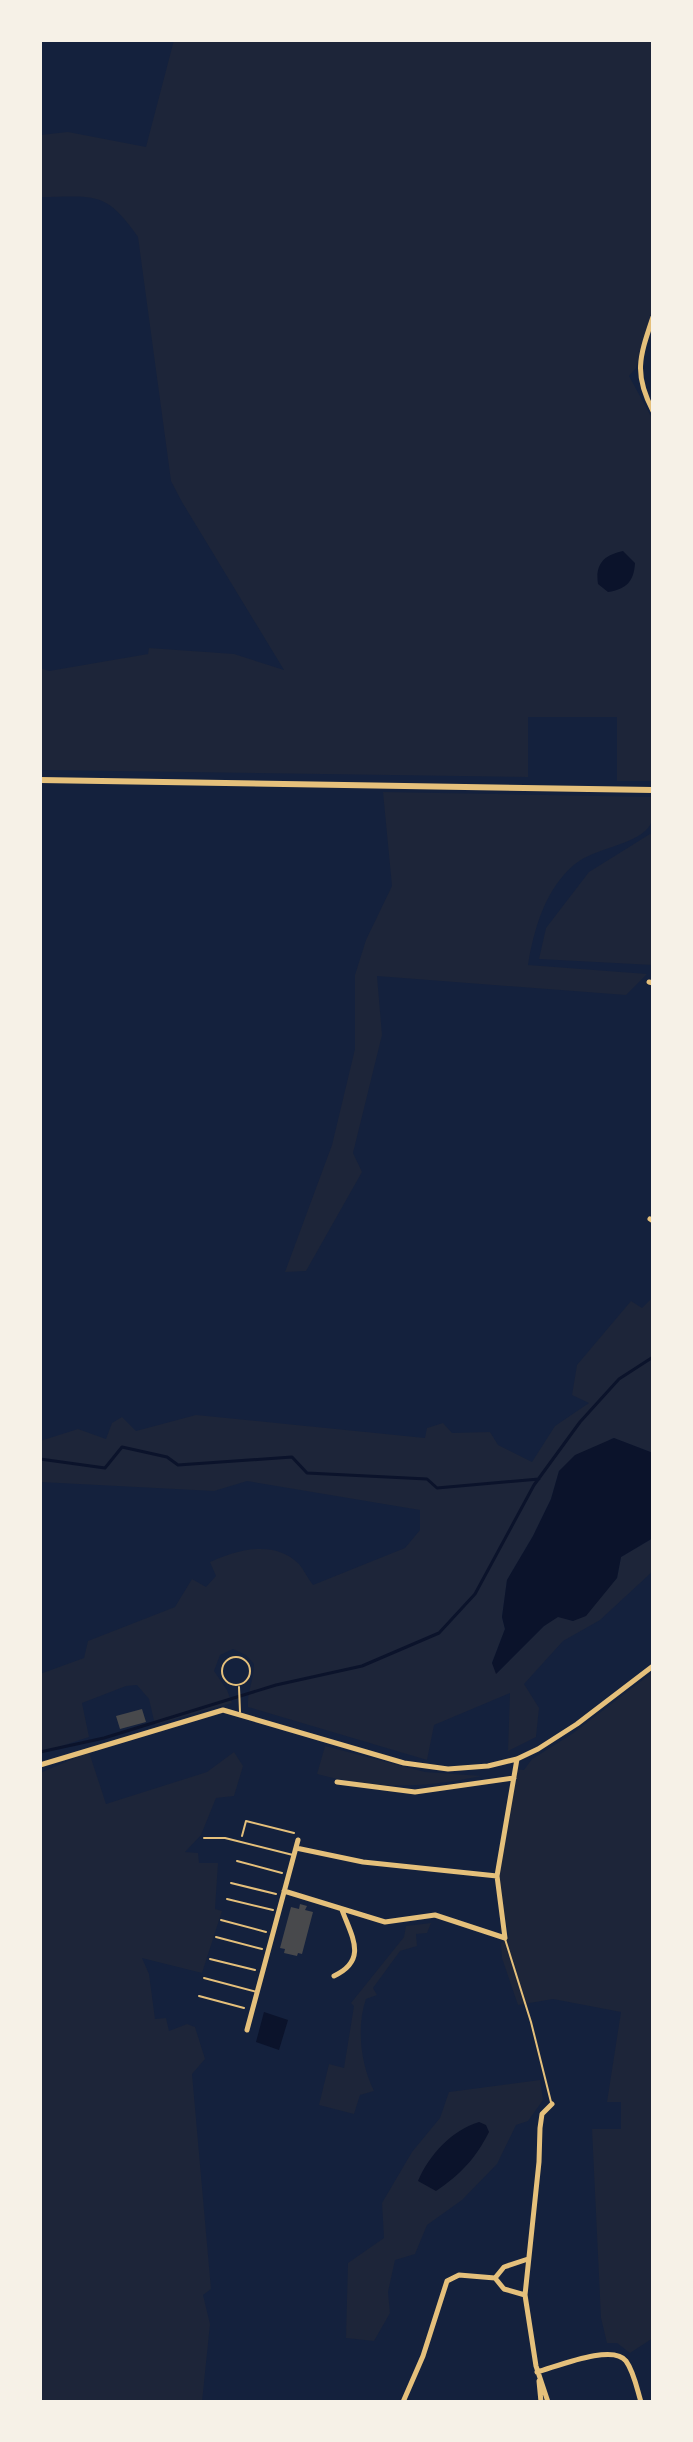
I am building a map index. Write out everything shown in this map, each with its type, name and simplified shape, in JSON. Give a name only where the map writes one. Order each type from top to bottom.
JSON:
[{"type":"street","points":[[653,317],[639,378],[653,411]]},
{"type":"street","points":[[40,780],[653,790]]},
{"type":"street","points":[[40,1765],[223,1710],[404,1763],[427,1768],[468,1768],[517,1759],[538,1749],[577,1724],[653,1666]]},
{"type":"street","points":[[283,1894],[385,1922],[435,1915],[505,1938],[497,1876],[517,1759]]},
{"type":"street","points":[[337,1782],[415,1792],[514,1778]]},
{"type":"street","points":[[247,2030],[297,1837]]},
{"type":"street","points":[[296,1848],[363,1862],[497,1876]]},
{"type":"street","points":[[334,1976],[350,1966],[356,1950],[342,1909]]},
{"type":"street","points":[[541,2402],[525,2295],[540,2128],[542,2114],[552,2104]]},
{"type":"street","points":[[495,2278],[504,2267],[528,2259]]},
{"type":"street","points":[[403,2402],[423,2356],[447,2281],[459,2275],[495,2278],[504,2289],[525,2295]]},
{"type":"street","points":[[537,2372],[605,2353],[617,2353],[628,2362],[641,2402]]},
{"type":"street","points":[[537,2372],[548,2402]]},
{"type":"lane","points":[[239,1685],[229,1684],[223,1677],[224,1663],[231,1657],[244,1659],[249,1667],[249,1676],[239,1685],[240,1713]]},
{"type":"lane","points":[[204,1838],[241,1841],[294,1855]]},
{"type":"lane","points":[[505,1938],[552,2104]]},
{"type":"lane","points":[[204,1978],[257,1992]]},
{"type":"path","points":[[241,1841],[246,1821],[297,1837]]},
{"type":"path","points":[[237,1861],[288,1875]]},
{"type":"path","points":[[231,1883],[283,1894]]},
{"type":"path","points":[[227,1899],[279,1912]]},
{"type":"path","points":[[221,1920],[273,1934]]},
{"type":"path","points":[[216,1937],[268,1951]]},
{"type":"path","points":[[210,1959],[262,1972]]},
{"type":"path","points":[[199,1996],[252,2010]]},
{"type":"shaded area","points":[[174,40],[653,40],[653,310],[636,368],[629,376],[653,420],[653,781],[617,781],[617,717],[528,717],[528,777],[40,770],[40,668],[49,671],[148,654],[149,648],[234,654],[284,670],[171,481],[138,237],[116,210],[106,203],[86,197],[40,197],[40,135],[68,132],[146,147]]},
{"type":"shaded area","points":[[623,551],[635,563],[633,575],[625,586],[608,592],[598,584],[598,571],[606,558]]},
{"type":"shaded area","points":[[383,792],[653,797],[652,821],[642,834],[583,859],[556,885],[542,910],[528,965],[647,974],[626,995],[377,976],[382,1035],[353,1153],[362,1172],[306,1271],[285,1272],[332,1145],[355,1049],[355,975],[366,940],[392,886]]},
{"type":"shaded area","points":[[653,835],[653,965],[539,959],[546,928],[589,872]]},
{"type":"shaded area","points":[[653,1297],[653,1453],[613,1438],[559,1471],[551,1499],[507,1580],[502,1617],[505,1629],[492,1663],[497,1673],[558,1616],[573,1621],[617,1578],[621,1557],[653,1538],[653,1571],[600,1620],[563,1641],[524,1684],[539,1708],[536,1737],[508,1751],[510,1693],[434,1725],[427,1760],[248,1707],[254,1664],[246,1655],[233,1649],[220,1655],[214,1671],[232,1703],[155,1725],[149,1699],[137,1685],[126,1686],[82,1703],[89,1737],[40,1753],[40,1674],[84,1658],[88,1641],[175,1607],[192,1579],[206,1587],[216,1576],[210,1562],[255,1549],[278,1551],[299,1564],[313,1585],[405,1548],[420,1530],[420,1510],[247,1481],[214,1491],[40,1482],[40,1441],[78,1429],[106,1439],[112,1423],[122,1417],[136,1431],[196,1415],[425,1438],[427,1428],[443,1423],[452,1433],[490,1432],[498,1445],[532,1462],[555,1426],[589,1403],[572,1395],[577,1365],[631,1301],[642,1308]]},
{"type":"shaded area","points":[[614,1438],[653,1453],[653,1538],[621,1557],[617,1578],[586,1616],[573,1621],[558,1617],[544,1626],[496,1674],[492,1663],[505,1629],[502,1617],[507,1580],[551,1499],[559,1471],[575,1455]]},
{"type":"shaded area","points":[[653,1672],[653,2338],[630,2353],[617,2343],[607,2343],[601,2318],[592,2129],[621,2129],[621,2102],[607,2102],[621,2012],[553,1999],[518,2005],[502,1958],[501,1943],[509,1937],[497,1876],[515,1769],[524,1770],[532,1759],[572,1734]]},
{"type":"shaded area","points":[[325,1746],[425,1772],[482,1776],[399,1786],[359,1783],[317,1774]]},
{"type":"shaded area","points":[[89,1752],[106,1804],[207,1772],[234,1752],[243,1766],[234,1796],[216,1798],[201,1835],[185,1852],[198,1853],[199,1863],[218,1863],[215,1909],[222,1911],[202,1973],[142,1958],[149,1974],[155,2019],[166,2018],[169,2031],[187,2024],[195,2027],[205,2059],[192,2074],[211,2289],[203,2295],[210,2324],[202,2402],[40,2402],[40,1773]]},
{"type":"shaded area","points":[[431,1923],[427,1933],[416,1934],[417,1946],[400,1951],[373,1988],[377,1995],[366,1999],[361,2022],[361,2046],[374,2091],[360,2095],[354,2114],[319,2105],[329,2064],[344,2068],[354,2006],[351,2003],[404,1937],[406,1926]]},
{"type":"shaded area","points":[[264,2012],[288,2020],[279,2050],[256,2042]]},
{"type":"shaded area","points":[[540,2080],[543,2100],[528,2121],[516,2125],[497,2164],[462,2200],[427,2225],[415,2254],[395,2260],[388,2292],[390,2313],[374,2341],[346,2338],[348,2263],[384,2238],[382,2203],[412,2152],[440,2118],[449,2092]]},
{"type":"shaded area","points":[[479,2122],[486,2125],[489,2132],[473,2158],[453,2179],[436,2191],[418,2181],[442,2145]]},
{"type":"building","points":[[142,1709],[146,1722],[120,1729],[116,1716]]},
{"type":"building","points":[[300,1904],[307,1906],[305,1910],[313,1912],[302,1954],[298,1953],[297,1956],[284,1953],[285,1949],[280,1948],[291,1907],[299,1909]]},
{"type":"waterway","points":[[40,1752],[104,1738],[276,1685],[362,1666],[439,1633],[475,1594],[534,1485],[580,1422],[619,1379],[653,1357]]},
{"type":"waterway","points":[[40,1459],[105,1468],[122,1447],[167,1457],[178,1465],[292,1457],[307,1473],[427,1479],[437,1488],[539,1479]]}]
